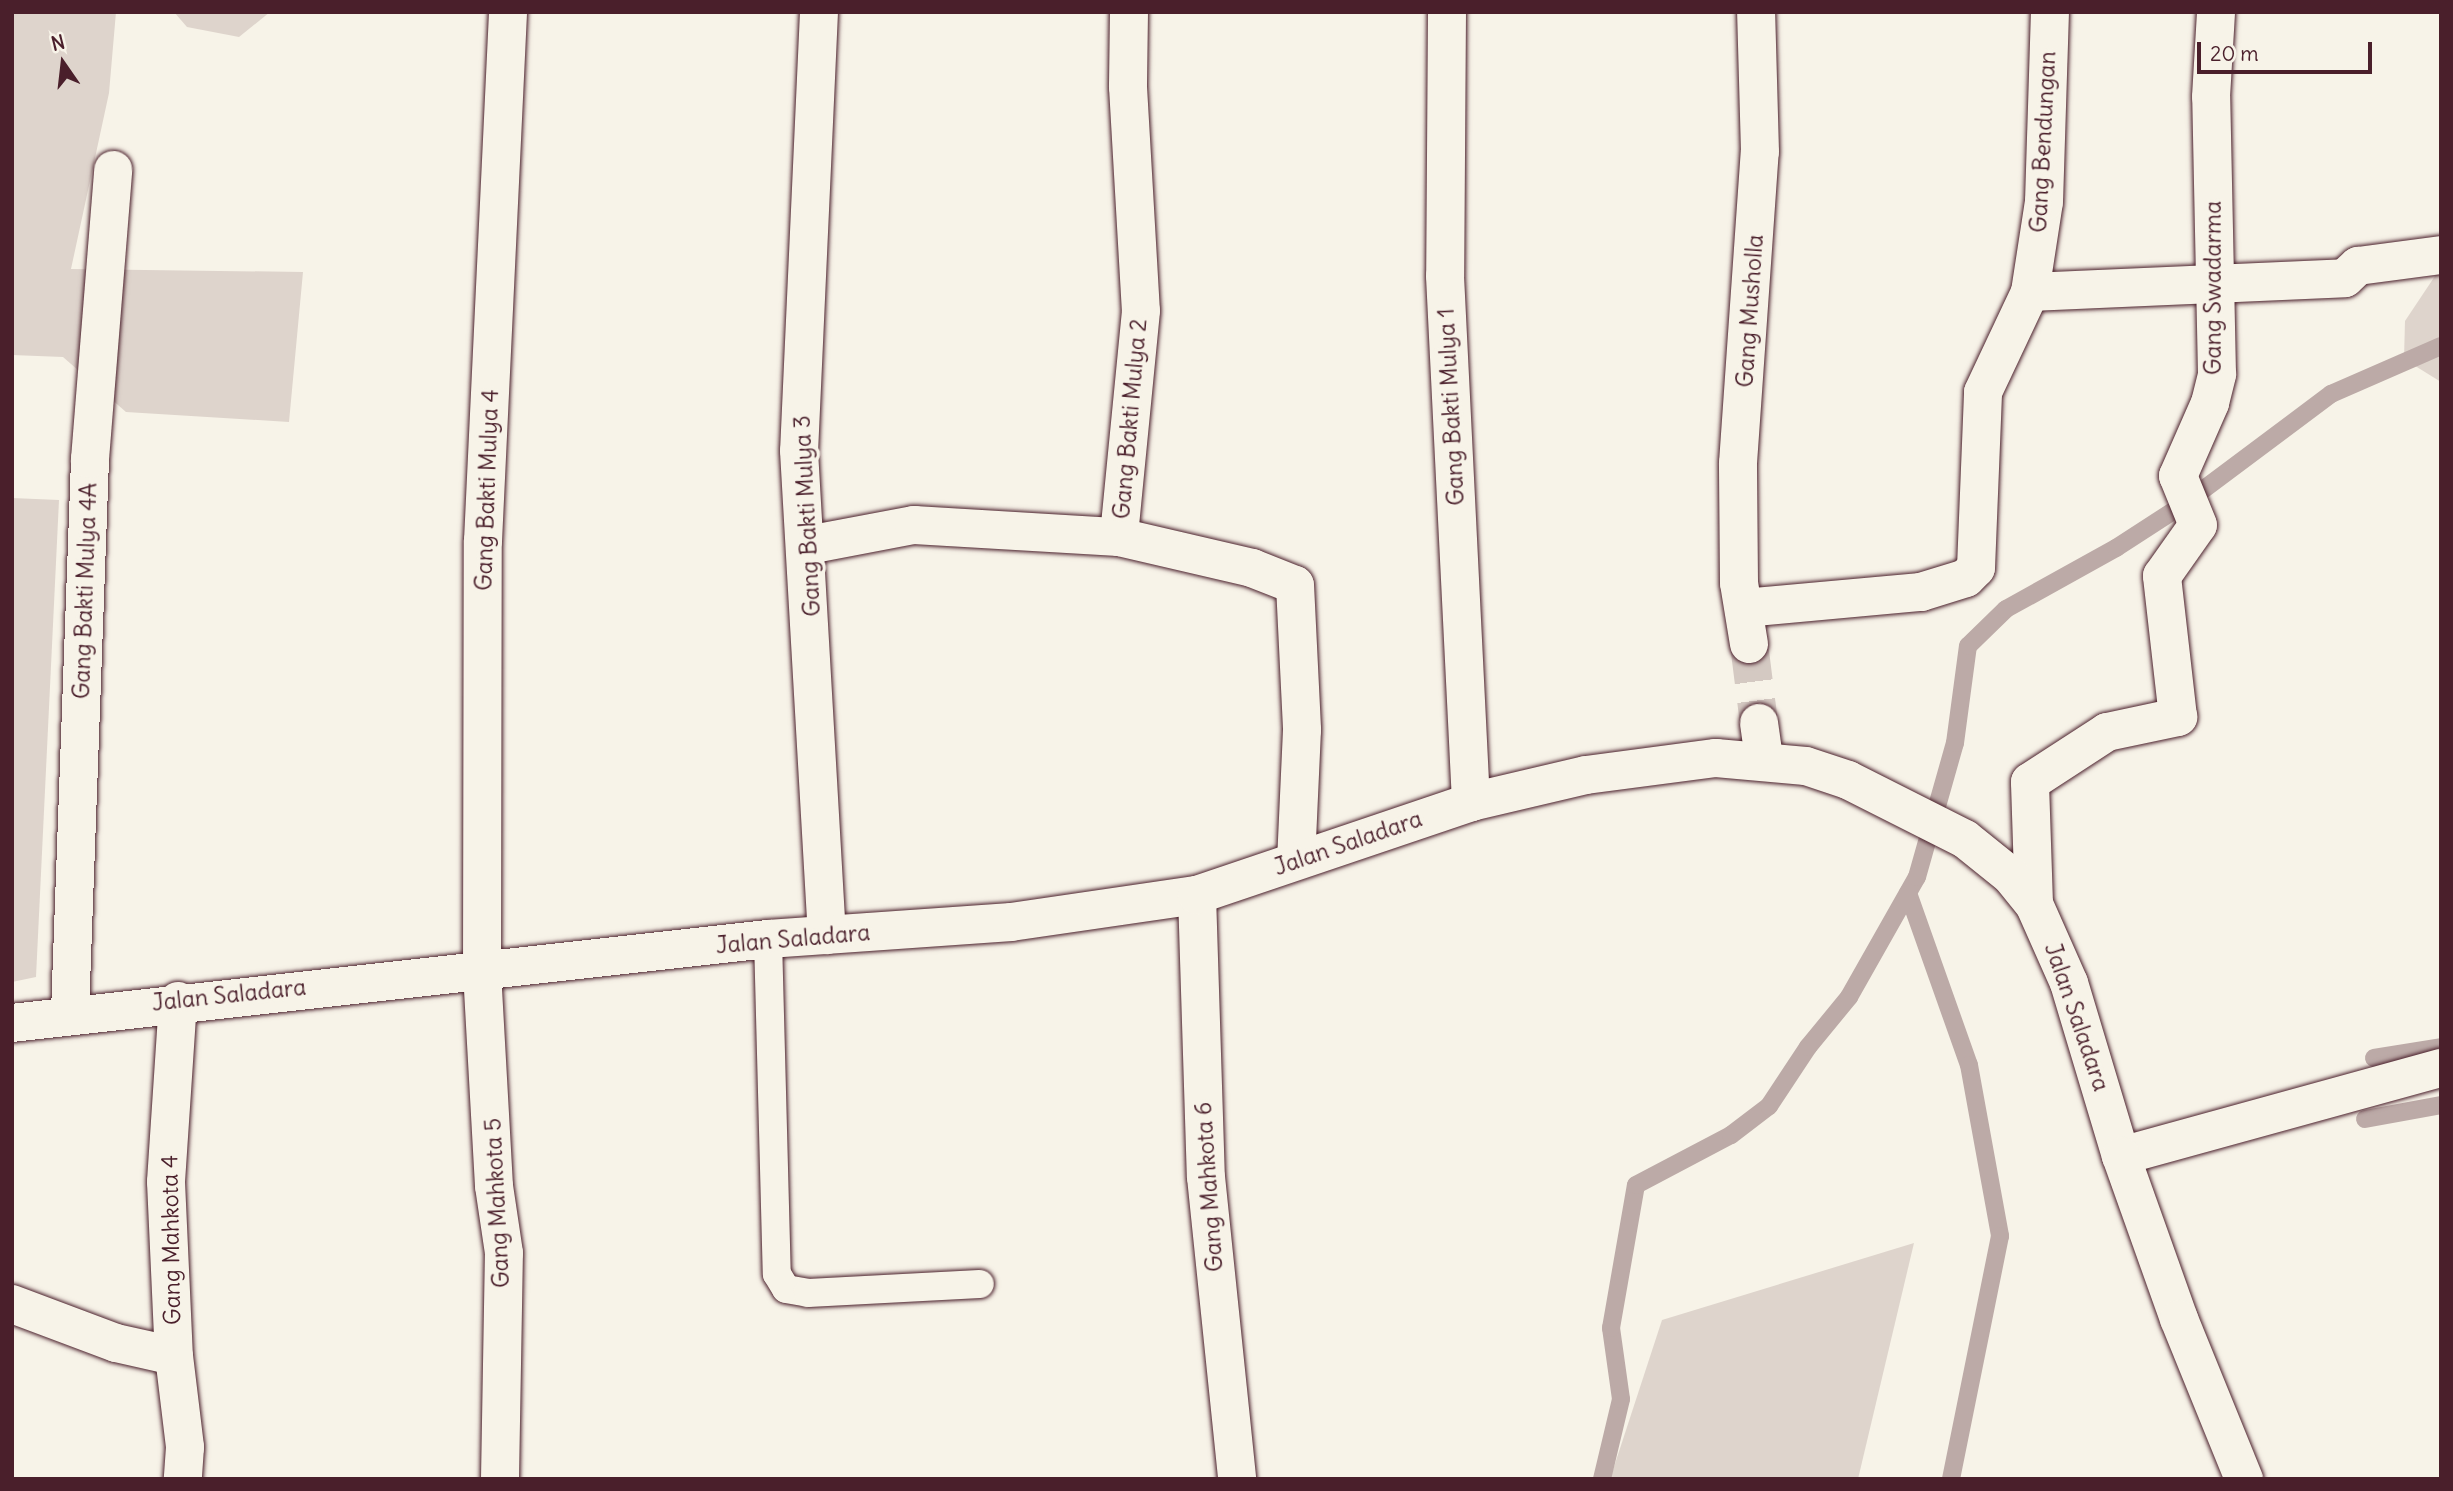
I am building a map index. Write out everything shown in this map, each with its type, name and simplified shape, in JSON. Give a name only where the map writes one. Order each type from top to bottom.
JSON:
[{"type":"street","name":"Gang Bakti Mulya 4","points":[[482,969],[483,541],[508,12]]},
{"type":"street","name":"Gang Bakti Mulya 3","points":[[819,12],[799,450],[808,545],[827,936]]},
{"type":"street","name":"Gang Bakti Mulya 2","points":[[1129,12],[1128,87],[1141,311],[1119,537],[1252,568],[1295,585],[1302,730],[1296,860]]},
{"type":"street","name":"Gang Bakti Mulya 1","points":[[1447,12],[1445,276],[1471,802]]},
{"type":"street","name":"Gang Musholla","points":[[1747,626],[1739,583],[1738,463],[1760,152],[1756,12]]},
{"type":"street","name":"Gang Bendungan","points":[[1747,626],[1921,592],[1966,578],[1976,568],[1983,392],[2030,292],[2044,202],[2050,12]]},
{"type":"street","name":"Gang Swadarma","points":[[2022,890],[2030,782],[2107,732],[2178,717],[2162,576],[2198,525],[2178,476],[2210,403],[2217,374],[2211,97],[2216,12]]},
{"type":"street","name":"Gang Bakti Mulya 4A","points":[[70,1013],[90,459],[114,170]]},
{"type":"street","points":[[2030,292],[2345,278],[2358,266],[2441,255]]},
{"type":"street","points":[[808,545],[914,525],[1119,537]]},
{"type":"street","name":"Jalan Saladara","points":[[12,1023],[70,1013],[768,939],[1011,922],[1197,895],[1471,802],[1586,775],[1716,758],[1762,741],[1806,766],[1848,780],[1965,839],[2022,890],[2069,983],[2121,1156],[2179,1319],[2244,1479]]},
{"type":"street","name":"Gang Mahkota 6","points":[[1197,895],[1206,1177],[1237,1479]]},
{"type":"street","name":"Gang Mahkota 5","points":[[482,969],[494,1186],[504,1254],[500,1479]]},
{"type":"street","name":"Gang Mahkota 4","points":[[178,1001],[166,1182],[174,1356],[186,1447],[183,1479]]},
{"type":"street","points":[[2121,1156],[2441,1068]]},
{"type":"street","points":[[12,1304],[116,1343],[174,1356]]},
{"type":"lane","points":[[768,939],[777,1274],[786,1289],[808,1293],[980,1284]]},
{"type":"shaded area","points":[[12,12],[116,12],[109,93],[71,269],[303,272],[289,422],[126,412],[63,357],[12,355]]},
{"type":"shaded area","points":[[174,12],[270,12],[239,37],[187,27]]},
{"type":"shaded area","points":[[2441,267],[2441,382],[2404,359],[2405,321]]},
{"type":"shaded area","points":[[12,498],[59,500],[36,977],[12,982]]},
{"type":"shaded area","points":[[1914,1243],[1858,1479],[1610,1479],[1662,1320]]},
{"type":"waterway","points":[[1602,1479],[1621,1399],[1611,1328],[1636,1185],[1731,1135],[1769,1106],[1808,1047],[1849,997],[1917,877],[1955,743],[1968,646],[2006,609],[2116,548],[2184,504],[2331,394],[2441,346]]},
{"type":"waterway","points":[[1908,893],[1969,1065],[2000,1236],[1951,1479]]},
{"type":"waterway","points":[[2374,1058],[2441,1047]]},
{"type":"waterway","points":[[2365,1119],[2441,1105]]},
{"type":"tunnel","points":[[1749,644],[1759,723]]}]
